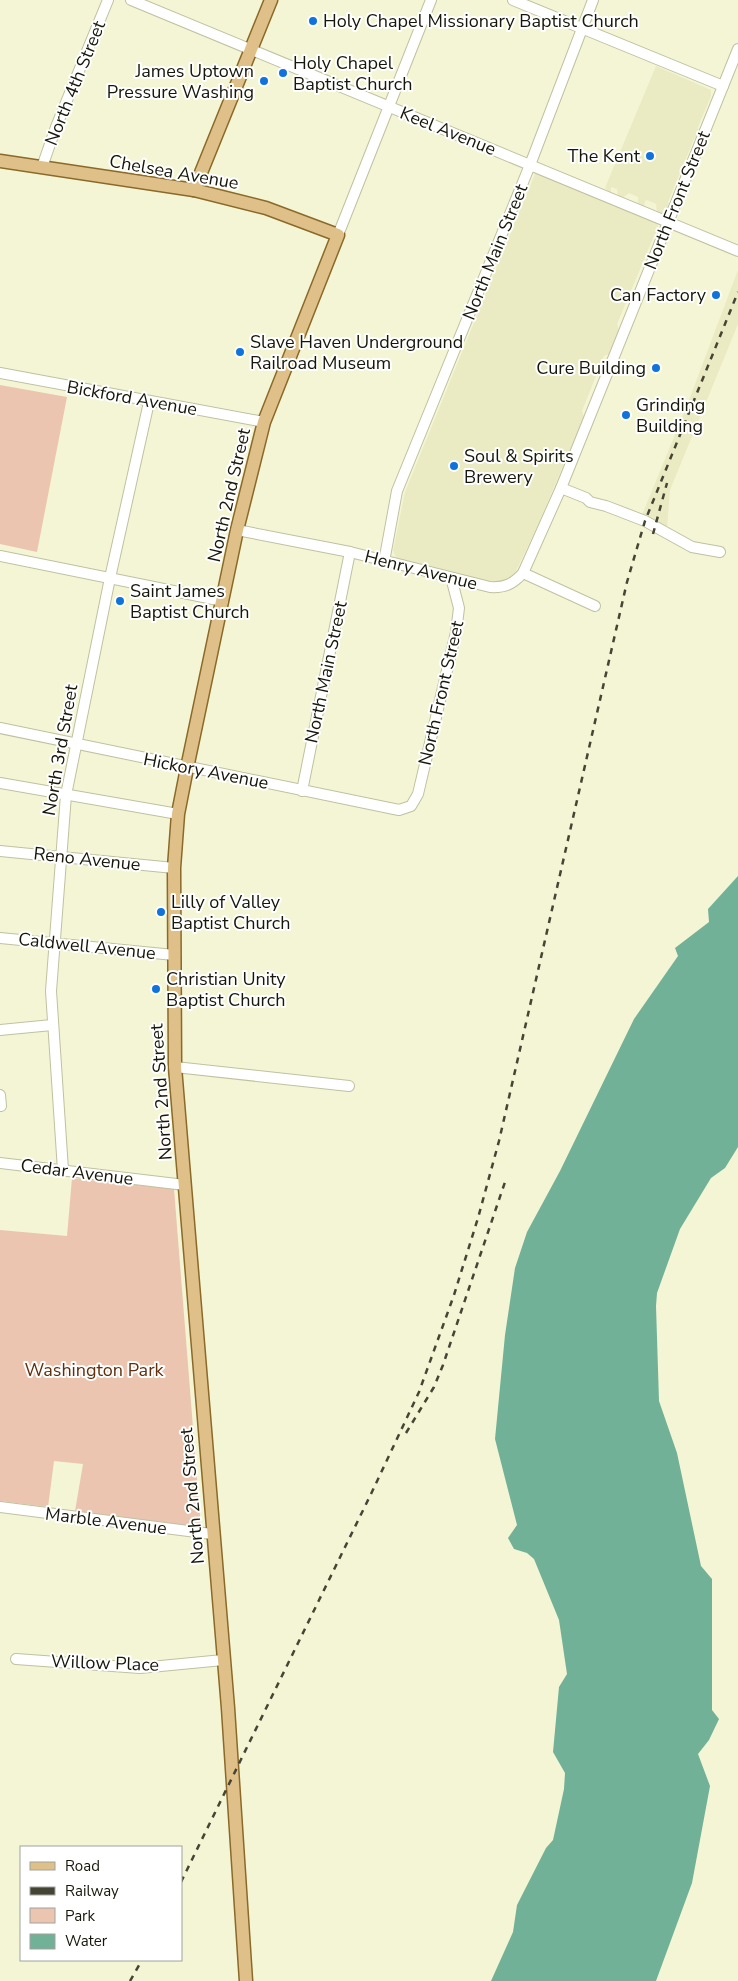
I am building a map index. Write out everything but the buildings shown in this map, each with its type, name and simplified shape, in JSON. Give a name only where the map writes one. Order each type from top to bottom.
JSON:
[{"type":"main road","points":[[194,190],[271,0]]},
{"type":"main road","name":"Chelsea Avenue","points":[[0,161],[194,190],[266,208],[338,235]]},
{"type":"main road","name":"North 2nd Street","points":[[246,1981],[228,1708],[212,1534],[175,1067],[174,868],[178,814],[187,768],[237,530],[264,422],[338,235]]},
{"type":"street","name":"North 4th Street","points":[[42,167],[56,127],[108,0]]},
{"type":"street","name":"Keel Avenue","points":[[131,0],[738,251]]},
{"type":"street","name":"North 2nd Street","points":[[338,235],[431,0]]},
{"type":"street","points":[[513,0],[723,86]]},
{"type":"street","name":"North Main Street","points":[[384,562],[400,483],[530,165],[592,0]]},
{"type":"street","name":"North Front Street","points":[[523,573],[561,488],[738,49]]},
{"type":"street","name":"Bickford Avenue","points":[[0,373],[264,422]]},
{"type":"street","name":"North 3rd Street","points":[[63,1170],[51,991],[66,795],[110,578],[149,402]]},
{"type":"street","points":[[561,488],[586,498],[590,502],[645,521],[692,546],[720,552]]},
{"type":"street","name":"Henry Avenue","points":[[237,530],[350,552],[490,587],[501,588],[516,582],[523,573]]},
{"type":"street","name":"North Main Street","points":[[302,791],[350,552]]},
{"type":"street","points":[[0,556],[223,601]]},
{"type":"street","points":[[523,573],[596,606]]},
{"type":"street","name":"North Front Street","points":[[411,806],[418,794],[456,632],[459,608],[453,585],[454,578]]},
{"type":"street","name":"Hickory Avenue","points":[[0,728],[187,768],[399,810],[411,806]]},
{"type":"street","points":[[0,783],[178,814]]},
{"type":"street","name":"Reno Avenue","points":[[0,851],[174,868]]},
{"type":"street","name":"Caldwell Avenue","points":[[0,938],[174,955]]},
{"type":"street","points":[[0,1030],[52,1025]]},
{"type":"street","points":[[175,1067],[349,1086]]},
{"type":"street","points":[[0,1095],[1,1106]]},
{"type":"street","name":"Cedar Avenue","points":[[0,1163],[185,1185]]},
{"type":"street","name":"Marble Avenue","points":[[0,1507],[212,1534]]},
{"type":"street","name":"Willow Place","points":[[16,1659],[140,1668],[223,1660]]},
{"type":"shaded area","points":[[656,66],[711,90],[711,96],[698,127],[699,135],[694,139],[668,202],[670,205],[666,214],[663,215],[657,213],[656,204],[647,200],[644,207],[638,204],[638,197],[629,193],[622,198],[618,196],[617,189],[611,187],[611,194],[605,188]]},
{"type":"shaded area","points":[[537,173],[657,223],[659,231],[654,236],[617,324],[619,330],[609,354],[604,356],[582,411],[584,417],[537,527],[514,575],[508,580],[495,584],[397,559],[393,551],[405,492]]},
{"type":"shaded area","points":[[738,270],[738,324],[670,490],[667,529],[642,515],[686,408]]},
{"type":"green space","points":[[0,385],[67,397],[37,552],[0,544]]},
{"type":"green space","name":"Washington Park","points":[[72,1178],[174,1189],[201,1528],[75,1511],[83,1464],[54,1461],[48,1507],[0,1501],[0,1230],[67,1236]]},
{"type":"water","points":[[738,876],[738,1147],[725,1168],[711,1178],[680,1229],[657,1293],[656,1306],[659,1401],[677,1453],[701,1566],[712,1579],[712,1710],[719,1719],[709,1740],[698,1754],[710,1786],[692,1883],[656,1981],[491,1981],[513,1932],[517,1905],[546,1848],[553,1840],[564,1789],[565,1773],[553,1752],[559,1687],[567,1674],[559,1620],[534,1559],[527,1553],[514,1549],[508,1538],[517,1525],[495,1439],[505,1335],[515,1268],[527,1232],[560,1171],[634,1019],[678,956],[675,948],[709,922],[708,909]]},
{"type":"railway","points":[[182,1880],[419,1392],[454,1295],[499,1141],[627,582],[645,521],[738,292]]},
{"type":"railway","points":[[653,534],[667,483]]},
{"type":"railway","points":[[406,1433],[434,1387],[443,1365],[505,1182]]},
{"type":"railway","points":[[130,1981],[141,1961]]},
{"type":"place","name":"Holy Chapel Missionary Baptist Church","points":[[313,21]]},
{"type":"place","name":"Holy Chapel Baptist Church","points":[[283,73]]},
{"type":"place","name":"James Uptown Pressure Washing","points":[[264,81]]},
{"type":"place","name":"The Kent","points":[[650,156]]},
{"type":"place","name":"Can Factory","points":[[716,295]]},
{"type":"place","name":"Slave Haven Underground Railroad Museum","points":[[240,352]]},
{"type":"place","name":"Cure Building","points":[[656,368]]},
{"type":"place","name":"Grinding Building","points":[[626,415]]},
{"type":"place","name":"Soul & Spirits Brewery","points":[[454,466]]},
{"type":"place","name":"Saint James Baptist Church","points":[[120,601]]},
{"type":"place","name":"Lilly of Valley Baptist Church","points":[[161,912]]},
{"type":"place","name":"Christian Unity Baptist Church","points":[[156,989]]}]
